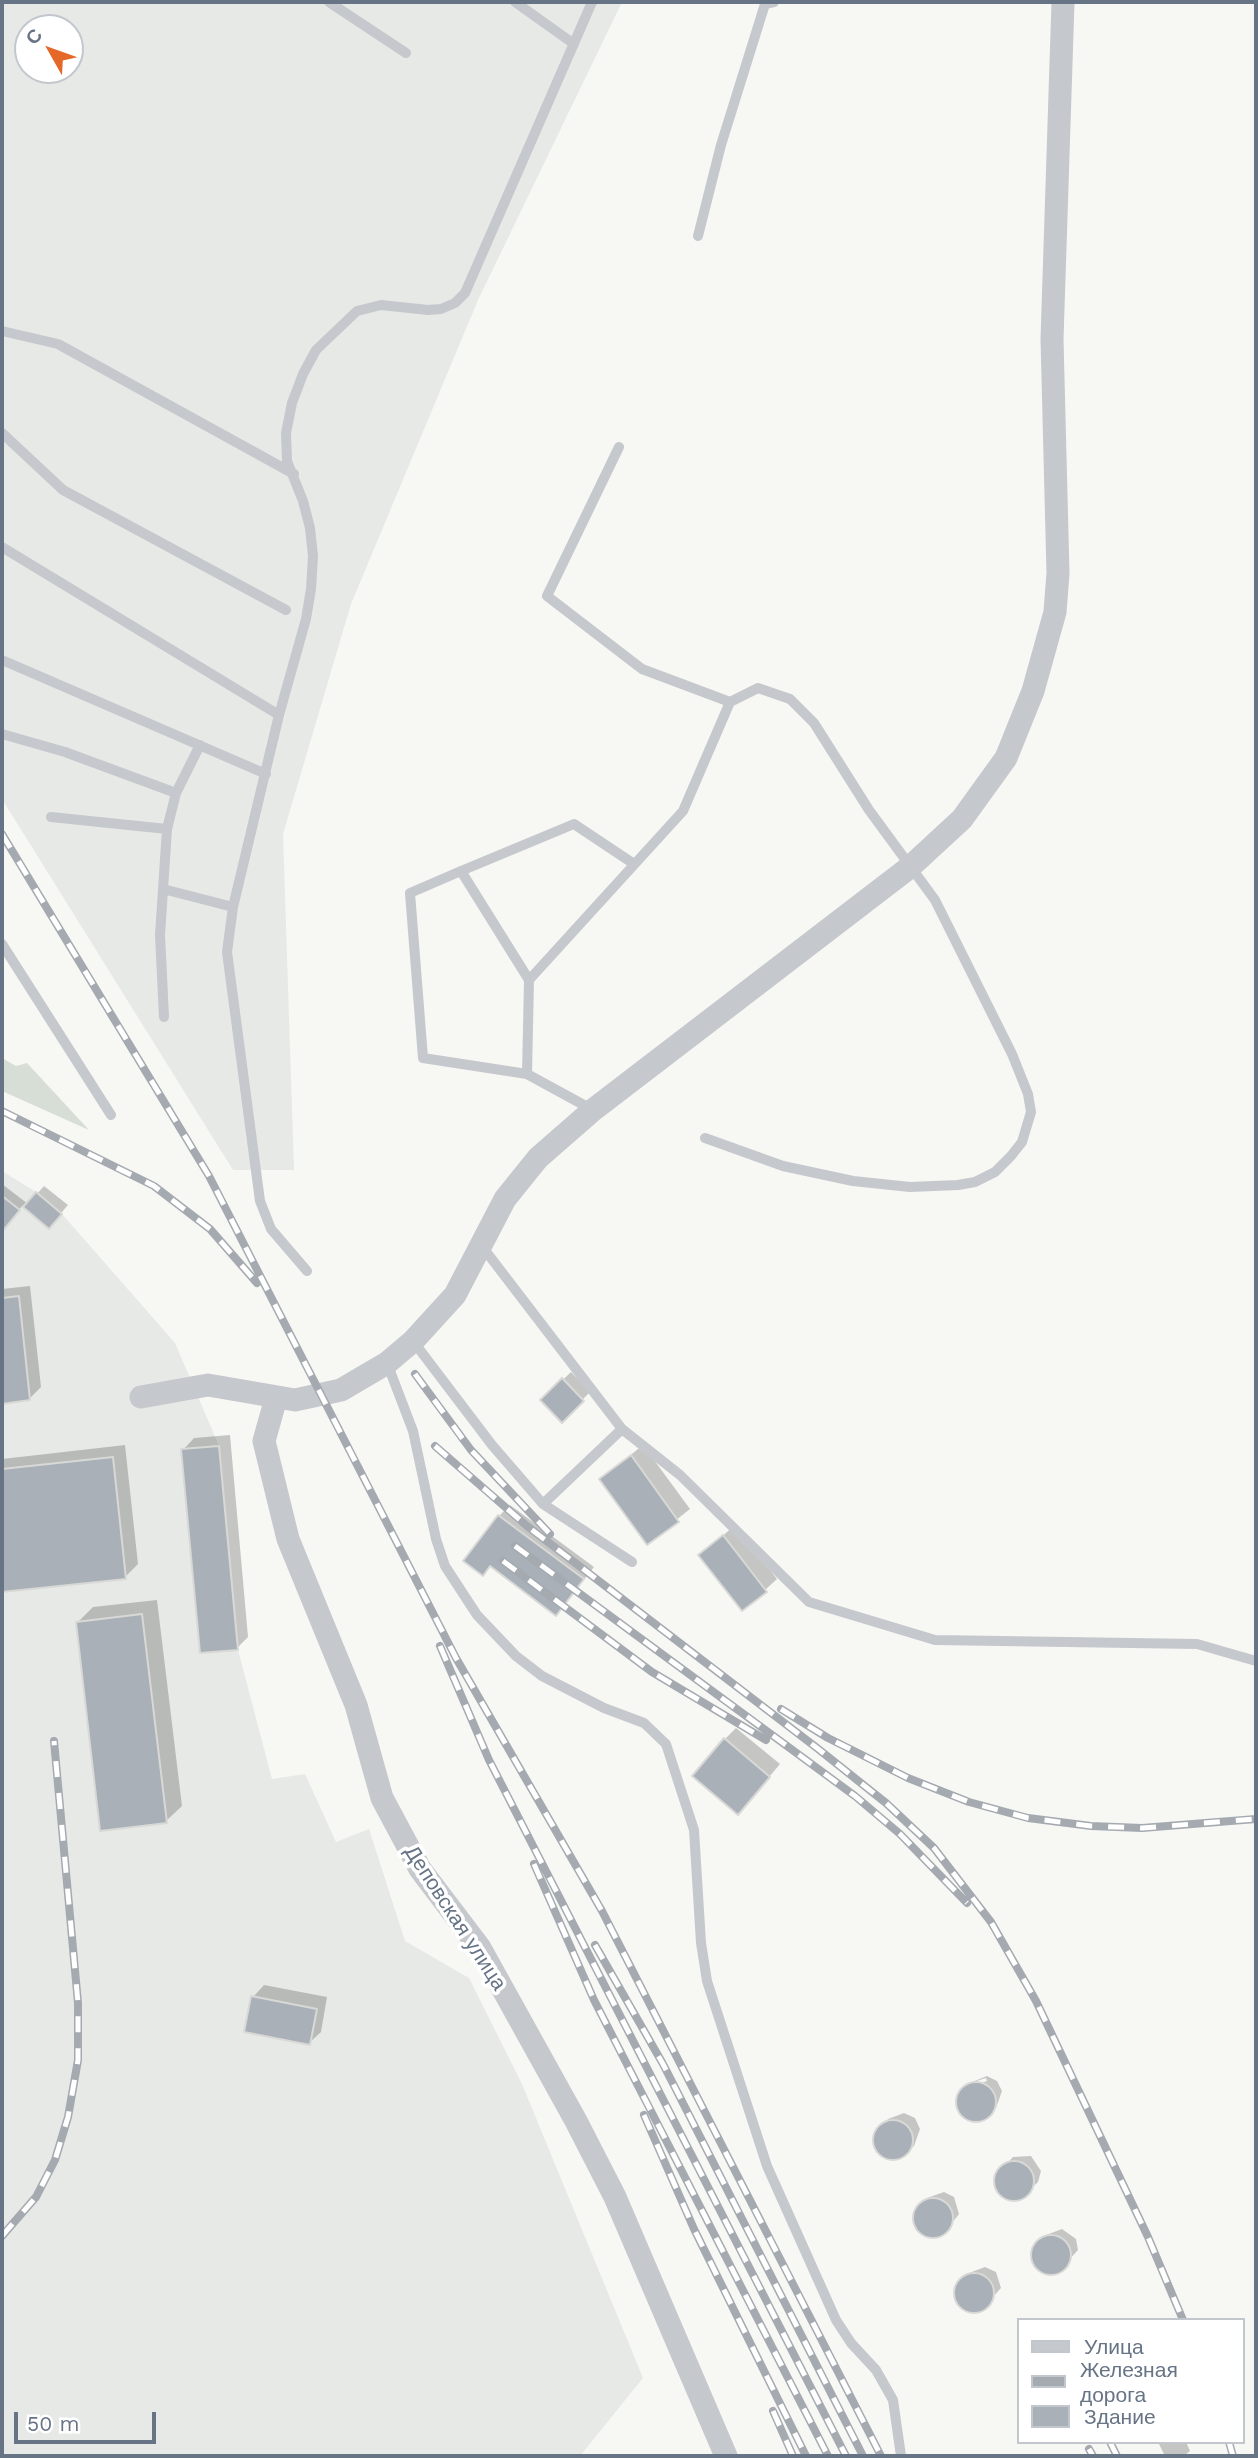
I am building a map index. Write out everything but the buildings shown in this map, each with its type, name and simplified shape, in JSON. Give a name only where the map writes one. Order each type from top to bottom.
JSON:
[{"type":"street","points":[[141,1397],[208,1385],[254,1390],[276,1398],[295,1400],[341,1390],[387,1363],[413,1341],[455,1295],[505,1199],[538,1158],[593,1110],[911,867],[962,819],[1006,758],[1033,691],[1055,612],[1058,573],[1052,339],[1063,2]]},
{"type":"street","name":"Деповская улица","points":[[276,1398],[264,1441],[288,1539],[356,1705],[382,1798],[420,1869],[480,1948],[576,2121],[615,2197],[726,2456]]},
{"type":"lane","points":[[329,2],[406,53]]},
{"type":"lane","points":[[516,2],[574,44]]},
{"type":"lane","points":[[307,1271],[271,1229],[260,1201],[227,952],[233,907],[279,715],[306,619],[313,556],[310,528],[294,474],[287,461],[286,433],[303,374],[316,351],[357,311],[381,305],[441,309],[455,303],[465,293],[592,2]]},
{"type":"lane","points":[[698,236],[721,145],[765,4],[774,2]]},
{"type":"lane","points":[[2,331],[58,344],[294,474]]},
{"type":"lane","points":[[2,433],[62,490],[286,610]]},
{"type":"lane","points":[[619,447],[547,596],[642,669],[730,702]]},
{"type":"lane","points":[[2,547],[279,715]]},
{"type":"lane","points":[[2,660],[266,774]]},
{"type":"lane","points":[[529,980],[683,811],[730,702],[758,688],[790,699],[814,723],[869,810],[935,900],[1023,1077],[1031,1111],[1022,1142],[1011,1156],[995,1172],[975,1182],[909,1186],[853,1181],[797,1170],[705,1138]]},
{"type":"lane","points":[[2,734],[65,752],[176,793]]},
{"type":"lane","points":[[164,1017],[159,935],[167,828],[176,793],[200,745]]},
{"type":"lane","points":[[51,817],[167,828]]},
{"type":"lane","points":[[593,1110],[527,1074],[423,1058],[410,893],[574,824],[634,864]]},
{"type":"lane","points":[[461,871],[529,980],[527,1074]]},
{"type":"lane","points":[[163,889],[233,907]]},
{"type":"lane","points":[[2,944],[111,1115]]},
{"type":"lane","points":[[481,1245],[622,1429],[680,1475],[809,1602],[935,1640],[1197,1644],[1256,1661]]},
{"type":"lane","points":[[413,1341],[492,1445],[543,1504],[632,1562]]},
{"type":"lane","points":[[387,1363],[413,1432],[439,1548],[452,1578],[477,1615],[516,1657],[542,1676],[593,1703],[644,1723],[666,1744],[694,1830],[701,1943],[708,1981],[767,2166],[836,2320],[851,2343],[876,2370],[893,2400],[901,2456]]},
{"type":"lane","points":[[543,1504],[622,1429]]},
{"type":"shaded area","points":[[2,2],[622,2],[478,300],[351,604],[283,834],[294,1170],[233,1170],[2,799]]},
{"type":"shaded area","points":[[2,1058],[16,1066],[27,1063],[89,1130],[2,1091]]},
{"type":"shaded area","points":[[2,1171],[36,1192],[62,1214],[175,1343],[219,1446],[238,1650],[272,1779],[305,1774],[336,1842],[369,1829],[405,1941],[469,1978],[522,2084],[643,2378],[580,2456],[2,2456]]},
{"type":"railway","points":[[2,834],[209,1176],[456,1658],[602,1911],[881,2456]]},
{"type":"railway","points":[[2,1111],[154,1186],[210,1229],[257,1283]]},
{"type":"railway","points":[[415,1374],[471,1450],[550,1534]]},
{"type":"railway","points":[[435,1446],[527,1526],[886,1803],[934,1848],[991,1922],[1036,2001],[1148,2237],[1182,2318]]},
{"type":"railway","points":[[515,1546],[855,1796],[900,1834],[967,1903]]},
{"type":"railway","points":[[503,1561],[652,1672],[766,1740]]},
{"type":"railway","points":[[440,1646],[489,1760],[846,2456]]},
{"type":"railway","points":[[781,1709],[828,1738],[908,1778],[969,1802],[1028,1818],[1091,1826],[1142,1828],[1256,1819]]},
{"type":"railway","points":[[2,2236],[36,2197],[55,2160],[68,2117],[78,2060],[78,2003],[54,1741]]},
{"type":"railway","points":[[534,1864],[594,2000],[828,2456]]},
{"type":"railway","points":[[595,1945],[663,2064],[863,2456]]},
{"type":"railway","points":[[644,2115],[694,2229],[806,2456]]},
{"type":"railway","points":[[773,2411],[793,2456]]},
{"type":"railway","points":[[1111,2444],[1117,2456]]},
{"type":"railway","points":[[1230,2444],[1233,2456]]},
{"type":"railway","points":[[1089,2449],[1093,2456]]}]
